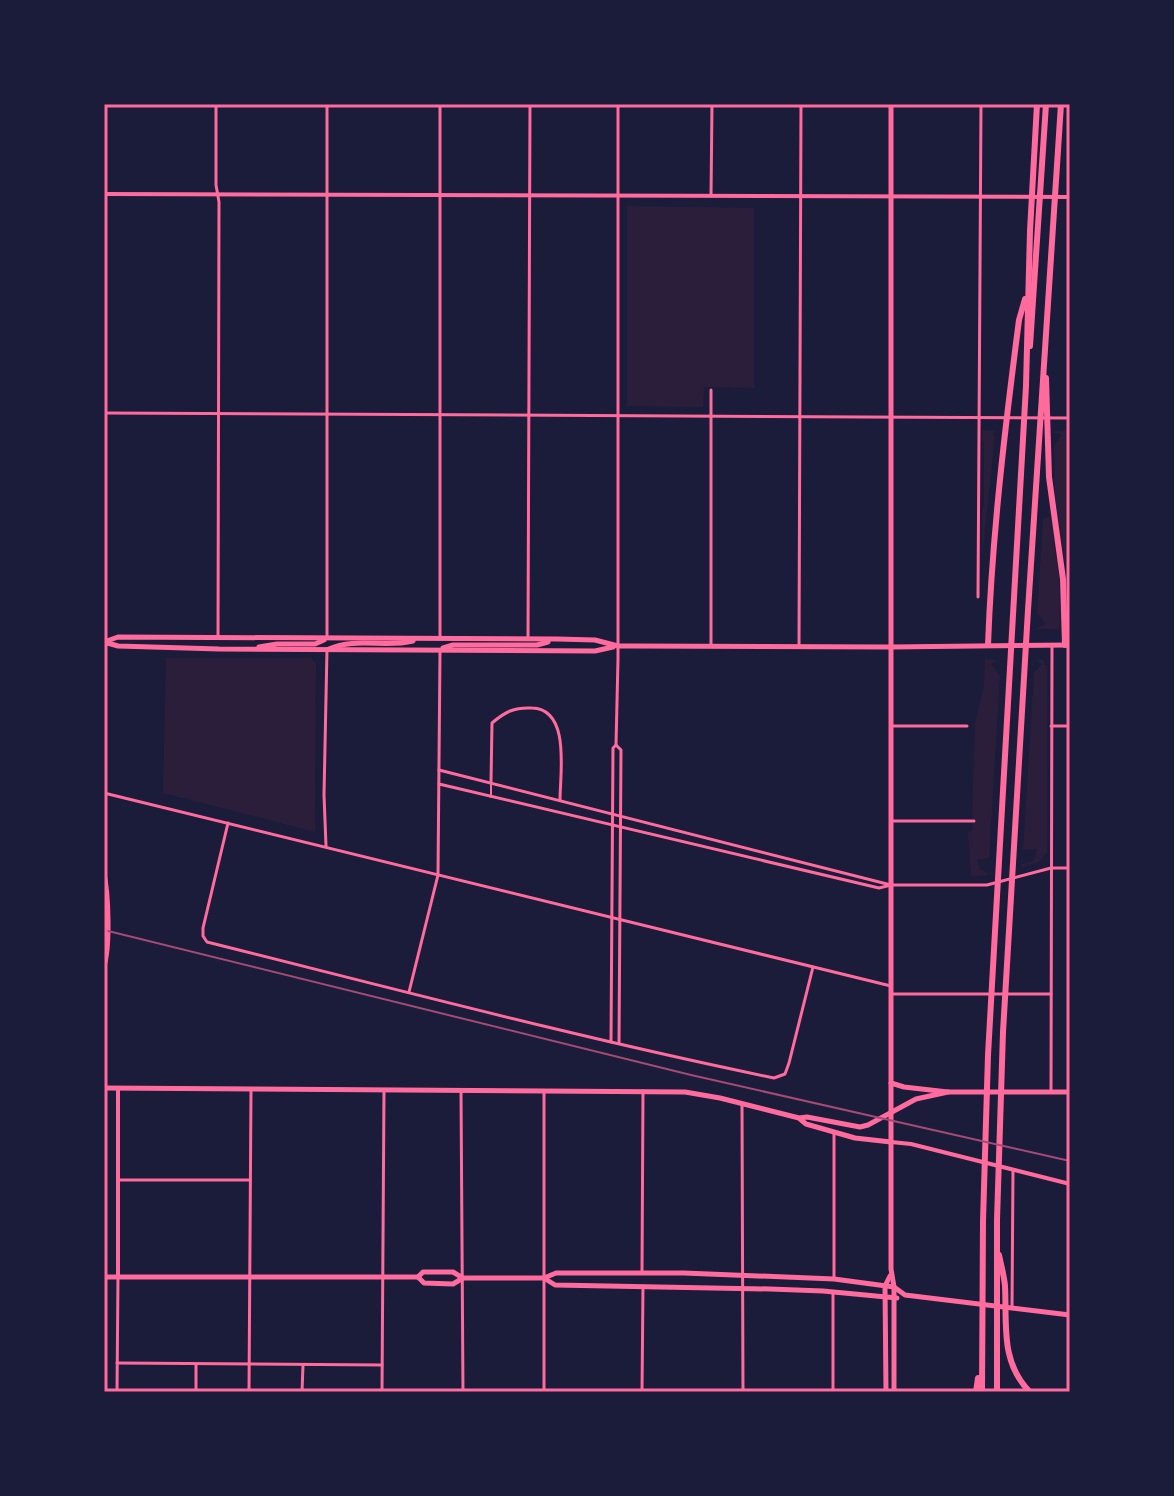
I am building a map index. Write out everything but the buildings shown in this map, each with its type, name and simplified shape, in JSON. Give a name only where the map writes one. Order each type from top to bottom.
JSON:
[{"type":"highway","points":[[1037,104],[1038,164]]},
{"type":"highway","points":[[1026,386],[1028,288],[1046,104]]},
{"type":"highway","points":[[997,1392],[996,1244],[1003,1032],[1061,104]]},
{"type":"highway","points":[[979,1392],[988,1055],[1022,448],[1033,321],[1034,230]]},
{"type":"highway","points":[[988,645],[1002,447],[1019,320],[1028,288]]},
{"type":"highway","points":[[1044,387],[1049,477],[1063,579],[1067,645]]},
{"type":"highway","points":[[996,1244],[1005,1283],[1006,1343],[1013,1367],[1030,1392]]},
{"type":"main road","points":[[891,104],[891,1275],[894,1287],[894,1392]]},
{"type":"main road","points":[[104,642],[118,637],[557,639],[595,640],[618,646]]},
{"type":"main road","points":[[246,649],[277,644],[315,644],[327,638]]},
{"type":"main road","points":[[327,649],[340,644],[400,644],[422,639]]},
{"type":"main road","points":[[440,650],[453,645],[537,645],[557,639]]},
{"type":"main road","points":[[104,642],[118,646],[246,649],[595,651],[618,646],[1067,645]]},
{"type":"main road","points":[[891,1083],[948,1092],[1070,1092]]},
{"type":"main road","points":[[104,1088],[694,1093],[799,1118],[860,1127],[916,1099],[948,1092]]},
{"type":"main road","points":[[799,1118],[806,1124],[834,1133],[891,1142]]},
{"type":"main road","points":[[418,1277],[423,1272],[453,1272],[463,1278]]},
{"type":"main road","points":[[104,1277],[418,1277],[424,1283],[453,1284],[463,1278],[544,1278],[556,1273],[743,1275],[834,1279],[894,1287],[905,1295]]},
{"type":"main road","points":[[886,1392],[885,1286],[891,1275]]},
{"type":"main road","points":[[544,1278],[555,1285],[743,1288],[833,1292],[894,1299],[905,1295],[1070,1315]]},
{"type":"street","points":[[104,270],[105,104]]},
{"type":"street","points":[[216,104],[218,638]]},
{"type":"street","points":[[327,104],[327,638]]},
{"type":"street","points":[[440,104],[440,639]]},
{"type":"street","points":[[528,639],[530,104]]},
{"type":"street","points":[[611,1042],[613,748],[616,745],[618,646],[618,104]]},
{"type":"street","points":[[711,196],[712,104]]},
{"type":"street","points":[[799,647],[801,104]]},
{"type":"street","points":[[978,597],[981,104]]},
{"type":"street","points":[[104,194],[1070,197]]},
{"type":"street","points":[[711,390],[711,646]]},
{"type":"street","points":[[104,413],[1070,418]]},
{"type":"street","points":[[1051,1092],[1052,645]]},
{"type":"street","points":[[326,847],[327,649]]},
{"type":"street","points":[[409,992],[438,875],[440,650]]},
{"type":"street","points":[[491,797],[492,723],[505,712],[518,707],[538,708],[548,715],[560,732],[560,800]]},
{"type":"street","points":[[891,726],[967,726]]},
{"type":"street","points":[[1051,726],[1070,726]]},
{"type":"street","points":[[616,745],[621,750],[619,1044]]},
{"type":"street","points":[[439,770],[891,885]]},
{"type":"street","points":[[439,784],[870,887],[987,885],[1051,868],[1070,868]]},
{"type":"street","points":[[104,793],[891,986]]},
{"type":"street","points":[[891,821],[974,821]]},
{"type":"street","points":[[228,823],[203,928],[207,942],[619,1044],[780,1077],[785,1074],[789,1063],[813,967]]},
{"type":"street","points":[[104,871],[107,930],[104,968]]},
{"type":"street","points":[[891,994],[1051,994]]},
{"type":"street","points":[[117,1392],[118,1089]]},
{"type":"street","points":[[249,1392],[251,1090]]},
{"type":"street","points":[[382,1392],[384,1090]]},
{"type":"street","points":[[461,1091],[463,1392]]},
{"type":"street","points":[[544,1091],[544,1392]]},
{"type":"street","points":[[642,1273],[643,1091]]},
{"type":"street","points":[[742,1104],[743,1392]]},
{"type":"street","points":[[834,1133],[834,1279]]},
{"type":"street","points":[[891,1142],[911,1144],[1070,1184]]},
{"type":"street","points":[[1012,1308],[1013,1170]]},
{"type":"street","points":[[118,1180],[251,1180]]},
{"type":"street","points":[[642,1392],[643,1286]]},
{"type":"street","points":[[833,1292],[833,1392]]},
{"type":"street","points":[[117,1363],[383,1365]]},
{"type":"street","points":[[196,1364],[196,1392]]},
{"type":"street","points":[[302,1392],[303,1365]]},
{"type":"shaded area","points":[[627,206],[754,208],[754,388],[704,387],[703,407],[627,406]]},
{"type":"shaded area","points":[[983,430],[995,431],[995,437],[982,557],[984,504]]},
{"type":"shaded area","points":[[1069,430],[1069,606],[1067,615],[1065,585],[1068,581],[1055,497],[1054,446],[1061,436],[1054,431]]},
{"type":"shaded area","points":[[1050,516],[1059,575],[1060,623],[1059,629],[1036,629],[1046,624],[1037,613],[1043,519]]},
{"type":"shaded area","points":[[166,658],[311,658],[316,664],[315,832],[163,793]]},
{"type":"shaded area","points":[[985,659],[997,660],[991,664],[1000,676],[989,858],[977,860],[979,868],[988,875],[971,877],[968,832],[972,831],[973,825],[975,724],[984,684]]},
{"type":"shaded area","points":[[1035,659],[1043,660],[1047,669],[1047,852],[1039,862],[1022,867],[1022,864],[1033,860],[1037,849],[1023,850],[1034,672],[1042,664]]},
{"type":"railway","points":[[104,930],[691,1075],[1070,1161]]}]
